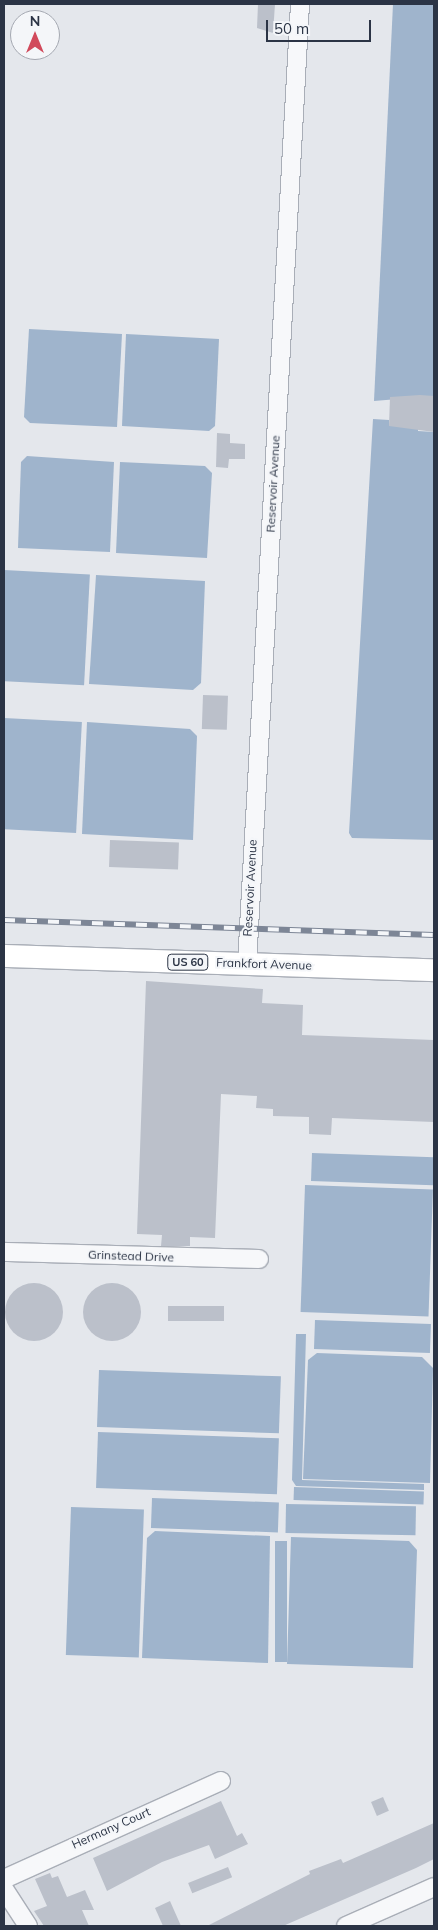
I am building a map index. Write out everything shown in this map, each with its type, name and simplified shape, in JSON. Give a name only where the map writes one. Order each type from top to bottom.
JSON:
[{"type":"main road","name":"Frankfort Avenue","points":[[4,956],[434,970]]},
{"type":"street","name":"Reservoir Avenue","points":[[247,964],[300,4]]},
{"type":"street","name":"Grinstead Drive","points":[[4,1252],[259,1259]]},
{"type":"street","name":"Hermany Court","points":[[4,1879],[220,1781]]},
{"type":"street","points":[[346,1926],[434,1887]]},
{"type":"street","points":[[4,1889],[28,1926]]},
{"type":"water","points":[[393,4],[434,4],[434,396],[374,401]]},
{"type":"water","points":[[29,329],[122,334],[117,427],[30,423],[24,417]]},
{"type":"water","points":[[126,334],[219,339],[215,426],[209,431],[122,426]]},
{"type":"water","points":[[373,419],[389,420],[389,426],[418,425],[418,431],[434,432],[434,840],[352,838],[349,833]]},
{"type":"water","points":[[27,456],[114,462],[110,552],[18,548],[21,462]]},
{"type":"water","points":[[120,462],[205,466],[212,473],[207,558],[116,553]]},
{"type":"water","points":[[4,570],[90,575],[84,685],[4,681]]},
{"type":"water","points":[[96,575],[205,581],[201,683],[193,690],[89,684]]},
{"type":"water","points":[[4,718],[82,722],[76,833],[4,829]]},
{"type":"water","points":[[87,722],[190,729],[197,736],[193,840],[82,834]]},
{"type":"water","points":[[312,1153],[434,1157],[433,1185],[311,1181]]},
{"type":"water","points":[[305,1185],[433,1189],[428,1316],[301,1312]]},
{"type":"water","points":[[315,1320],[431,1324],[430,1353],[314,1349]]},
{"type":"water","points":[[296,1334],[306,1334],[302,1480],[424,1484],[424,1490],[296,1486],[292,1480]]},
{"type":"water","points":[[317,1353],[422,1357],[433,1368],[430,1483],[303,1479],[308,1360]]},
{"type":"water","points":[[99,1370],[281,1376],[279,1433],[97,1427]]},
{"type":"water","points":[[98,1432],[279,1438],[277,1494],[96,1488]]},
{"type":"water","points":[[294,1487],[424,1492],[423,1505],[294,1500]]},
{"type":"water","points":[[152,1498],[279,1502],[278,1532],[151,1528]]},
{"type":"water","points":[[286,1504],[416,1506],[415,1535],[285,1533]]},
{"type":"water","points":[[71,1507],[144,1510],[139,1657],[66,1655]]},
{"type":"water","points":[[155,1531],[270,1536],[268,1663],[142,1658],[147,1538]]},
{"type":"water","points":[[291,1537],[409,1541],[417,1550],[413,1668],[287,1664]]},
{"type":"water","points":[[275,1541],[287,1541],[287,1662],[275,1662]]},
{"type":"building","points":[[258,4],[275,4],[273,33],[257,28]]},
{"type":"building","points":[[434,396],[434,432],[389,426],[390,397]]},
{"type":"building","points":[[217,433],[230,434],[230,443],[245,444],[245,459],[229,459],[228,468],[216,467]]},
{"type":"building","points":[[203,695],[228,696],[227,730],[202,729]]},
{"type":"building","points":[[110,840],[179,842],[178,869],[109,867]]},
{"type":"building","points":[[146,981],[263,989],[262,1003],[303,1005],[302,1035],[434,1040],[434,1122],[332,1118],[331,1135],[309,1134],[309,1117],[273,1116],[273,1109],[256,1108],[257,1096],[221,1094],[215,1238],[190,1237],[190,1246],[161,1246],[162,1235],[137,1234]]},
{"type":"building","points":[[28,1283],[40,1283],[55,1291],[63,1306],[63,1318],[55,1333],[40,1341],[28,1341],[13,1333],[5,1318],[5,1306],[13,1291]]},
{"type":"building","points":[[106,1283],[118,1283],[133,1291],[141,1306],[141,1318],[133,1333],[118,1341],[106,1341],[91,1333],[83,1318],[83,1306],[91,1291]]},
{"type":"building","points":[[168,1306],[224,1306],[224,1321],[168,1321]]},
{"type":"building","points":[[383,1797],[389,1811],[377,1816],[371,1802]]},
{"type":"building","points":[[221,1801],[237,1836],[242,1833],[248,1844],[215,1859],[209,1845],[162,1862],[107,1891],[93,1858]]},
{"type":"building","points":[[434,1823],[434,1859],[416,1868],[283,1926],[207,1926],[310,1874],[309,1871],[341,1859],[343,1863]]},
{"type":"building","points":[[228,1867],[232,1877],[192,1893],[188,1883]]},
{"type":"building","points":[[50,1873],[52,1878],[58,1876],[67,1897],[85,1890],[94,1910],[82,1910],[89,1926],[44,1926],[34,1911],[47,1906],[35,1879]]},
{"type":"building","points":[[170,1901],[181,1926],[163,1926],[155,1908]]},
{"type":"railway","points":[[4,920],[434,935]]}]
